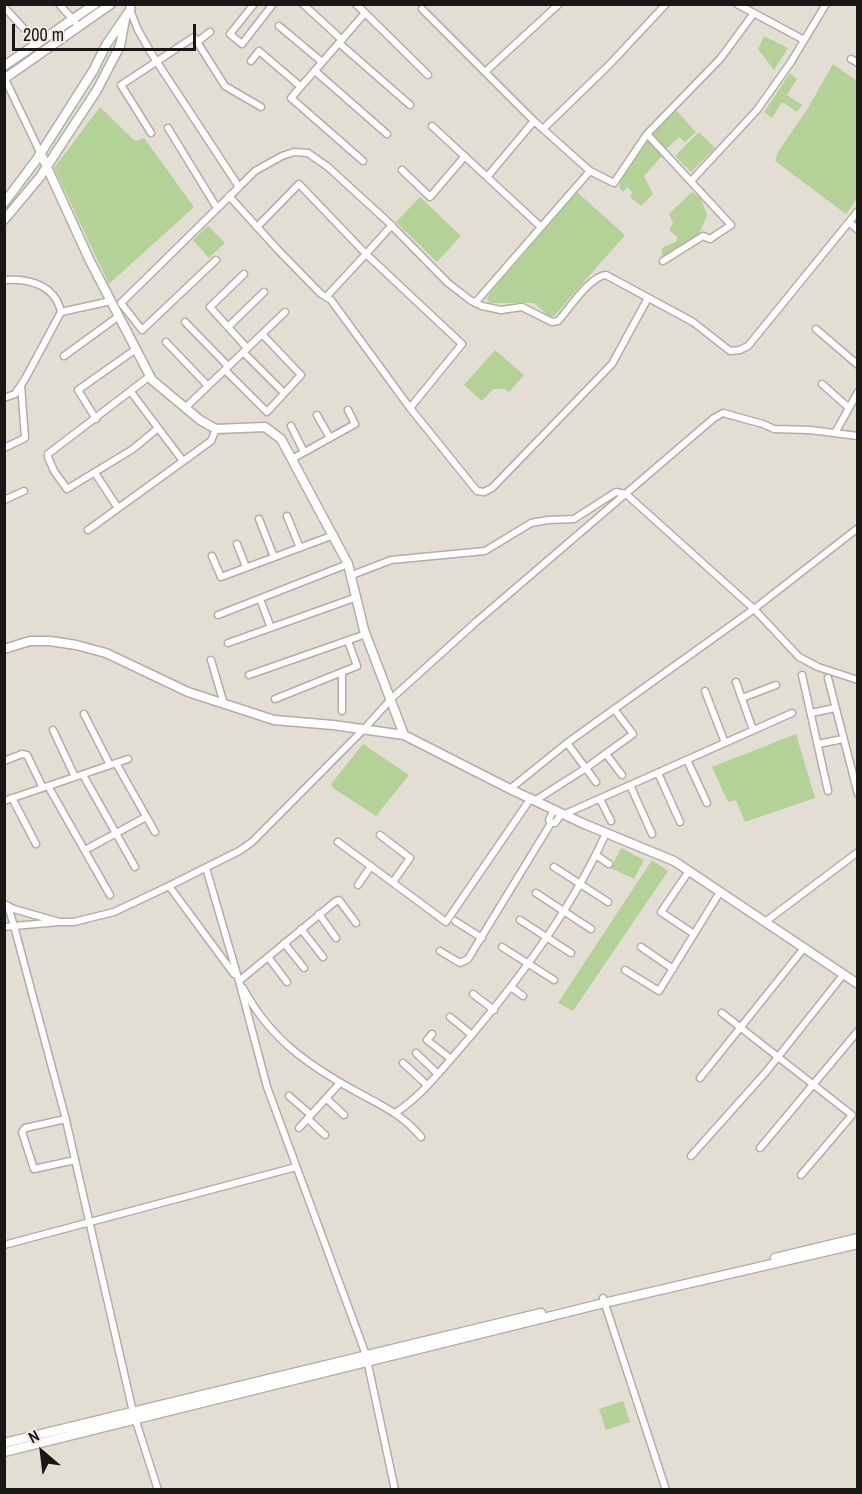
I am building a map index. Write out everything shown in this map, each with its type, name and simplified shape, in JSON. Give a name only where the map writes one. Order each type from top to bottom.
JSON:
[{"type":"street","points":[[59,4],[76,24]]},
{"type":"street","points":[[95,4],[76,24],[5,78],[111,301],[152,380],[200,420],[216,429],[265,427],[281,439],[348,564],[366,634],[404,735]]},
{"type":"street","points":[[4,66],[38,44],[111,4]]},
{"type":"street","points":[[254,4],[230,34],[242,44],[273,4]]},
{"type":"street","points":[[303,4],[340,42],[410,105]]},
{"type":"street","points":[[485,72],[560,4]]},
{"type":"street","points":[[543,129],[610,64],[666,4]]},
{"type":"street","points":[[738,4],[804,40]]},
{"type":"street","points":[[691,180],[757,110],[826,4]]},
{"type":"street","points":[[358,5],[429,75]]},
{"type":"street","points":[[4,7],[38,44]]},
{"type":"street","points":[[4,220],[47,167],[102,81],[120,46],[125,19],[130,7]]},
{"type":"street","points":[[130,7],[138,30],[157,62],[239,187]]},
{"type":"street","points":[[422,9],[534,121],[590,171],[614,183],[647,134],[720,59],[754,13]]},
{"type":"street","points":[[363,161],[291,98],[366,13]]},
{"type":"street","points":[[4,203],[19,185],[93,71],[106,45],[125,19]]},
{"type":"street","points":[[279,26],[322,62]]},
{"type":"street","points":[[197,42],[210,32]]},
{"type":"street","points":[[151,133],[121,85],[194,37],[225,86],[261,107]]},
{"type":"street","points":[[251,61],[259,51],[300,86]]},
{"type":"street","points":[[315,71],[387,134]]},
{"type":"street","points":[[487,177],[534,121]]},
{"type":"street","points":[[432,126],[541,227]]},
{"type":"street","points":[[168,128],[217,208]]},
{"type":"street","points":[[647,134],[731,225],[710,239],[703,236],[663,261]]},
{"type":"street","points":[[216,260],[142,330],[121,303],[255,171],[282,156],[294,152],[308,153],[328,167],[392,225],[448,283],[475,303],[501,310],[522,307],[552,321],[558,321],[591,283],[602,275],[693,322],[730,351],[748,346],[858,211]]},
{"type":"street","points":[[402,170],[430,197],[465,156]]},
{"type":"street","points":[[475,303],[590,171]]},
{"type":"street","points":[[257,227],[299,184],[366,254],[462,344],[410,408]]},
{"type":"street","points":[[229,196],[279,251],[331,300],[410,408],[477,491],[484,492],[492,488],[612,364],[648,298]]},
{"type":"street","points":[[849,222],[858,230]]},
{"type":"street","points":[[326,297],[392,225]]},
{"type":"street","points":[[244,274],[210,307],[284,393]]},
{"type":"street","points":[[4,280],[19,279],[36,282],[50,291],[60,304],[61,312],[21,385],[15,394],[4,398]]},
{"type":"street","points":[[228,327],[264,292]]},
{"type":"street","points":[[61,312],[111,301]]},
{"type":"street","points":[[185,408],[285,312]]},
{"type":"street","points":[[64,356],[119,316]]},
{"type":"street","points":[[185,322],[267,412],[301,375],[262,334]]},
{"type":"street","points":[[816,329],[858,365]]},
{"type":"street","points":[[166,342],[208,386]]},
{"type":"street","points":[[96,419],[78,390],[136,349]]},
{"type":"street","points":[[150,376],[48,454],[48,457],[54,471],[67,489],[133,449],[158,428]]},
{"type":"street","points":[[822,384],[849,408]]},
{"type":"street","points":[[4,448],[26,438],[21,385]]},
{"type":"street","points":[[131,392],[183,461]]},
{"type":"street","points":[[835,433],[858,392]]},
{"type":"street","points":[[292,459],[355,424],[348,410]]},
{"type":"street","points":[[4,927],[74,922],[103,916],[206,868],[252,842],[392,698],[485,614],[698,432],[723,414],[774,429],[858,436]]},
{"type":"street","points":[[318,415],[330,438]]},
{"type":"street","points":[[291,426],[304,452]]},
{"type":"street","points":[[88,530],[211,441],[216,429]]},
{"type":"street","points":[[94,473],[118,508]]},
{"type":"street","points":[[4,500],[24,491]]},
{"type":"street","points":[[352,575],[391,560],[485,551],[531,523],[574,519],[616,492],[626,494],[754,609],[788,647],[807,663],[858,680]]},
{"type":"street","points":[[287,516],[300,548]]},
{"type":"street","points":[[259,519],[274,557]]},
{"type":"street","points":[[510,789],[567,743],[754,609],[858,528]]},
{"type":"street","points":[[212,555],[221,577],[334,535]]},
{"type":"street","points":[[237,544],[246,567]]},
{"type":"street","points":[[218,615],[348,564]]},
{"type":"street","points":[[228,643],[357,597]]},
{"type":"street","points":[[260,598],[271,628]]},
{"type":"street","points":[[249,675],[366,634]]},
{"type":"street","points":[[275,699],[357,666],[348,640]]},
{"type":"street","points":[[4,649],[30,641],[50,641],[106,653],[188,692],[274,720],[404,735],[510,789],[674,861],[858,984]]},
{"type":"street","points":[[211,660],[224,704]]},
{"type":"street","points":[[342,672],[342,711]]},
{"type":"street","points":[[802,675],[828,791]]},
{"type":"street","points":[[828,678],[858,794]]},
{"type":"street","points":[[736,682],[753,730]]},
{"type":"street","points":[[742,698],[776,685]]},
{"type":"street","points":[[705,691],[725,743]]},
{"type":"street","points":[[811,713],[835,708]]},
{"type":"street","points":[[338,842],[446,922],[533,799],[586,768],[633,734],[614,709]]},
{"type":"street","points":[[440,951],[464,963],[482,938],[551,823],[549,820],[561,812],[600,799],[792,713]]},
{"type":"street","points":[[84,714],[155,832]]},
{"type":"street","points":[[53,730],[75,777]]},
{"type":"street","points":[[818,744],[843,739]]},
{"type":"street","points":[[567,743],[596,782]]},
{"type":"street","points":[[4,761],[22,754],[27,755],[110,895]]},
{"type":"street","points":[[606,754],[622,775]]},
{"type":"street","points":[[36,844],[8,799],[128,759]]},
{"type":"street","points":[[687,760],[706,803]]},
{"type":"street","points":[[658,773],[680,822]]},
{"type":"street","points":[[83,775],[135,867]]},
{"type":"street","points":[[630,785],[652,834]]},
{"type":"street","points":[[600,799],[611,821]]},
{"type":"street","points":[[85,850],[146,817]]},
{"type":"street","points":[[395,1113],[407,1106],[438,1074],[494,1010],[580,884],[606,833]]},
{"type":"street","points":[[380,835],[410,858],[393,882]]},
{"type":"street","points":[[765,922],[858,852]]},
{"type":"street","points":[[596,855],[609,864]]},
{"type":"street","points":[[358,885],[371,866]]},
{"type":"street","points":[[554,867],[608,902]]},
{"type":"street","points":[[206,868],[267,1087],[367,1358],[395,1490]]},
{"type":"street","points":[[689,871],[661,912],[694,934]]},
{"type":"street","points":[[169,886],[224,958],[252,1005],[268,1026],[298,1056],[340,1083],[410,1122],[421,1137]]},
{"type":"street","points":[[624,970],[659,991],[720,892]]},
{"type":"street","points":[[536,893],[591,929]]},
{"type":"street","points":[[239,981],[339,900],[356,923]]},
{"type":"street","points":[[6,905],[59,922]]},
{"type":"street","points":[[6,905],[14,926],[66,1119],[134,1415],[158,1490]]},
{"type":"street","points":[[319,914],[336,938]]},
{"type":"street","points":[[520,920],[571,953]]},
{"type":"street","points":[[455,921],[482,938]]},
{"type":"street","points":[[301,929],[323,957]]},
{"type":"street","points":[[284,943],[304,968]]},
{"type":"street","points":[[502,947],[554,980]]},
{"type":"street","points":[[641,947],[673,969]]},
{"type":"street","points":[[700,1078],[804,948]]},
{"type":"street","points":[[268,957],[286,982]]},
{"type":"street","points":[[691,1156],[778,1056],[843,975]]},
{"type":"street","points":[[511,987],[523,996]]},
{"type":"street","points":[[473,994],[494,1010]]},
{"type":"street","points":[[722,1012],[852,1115]]},
{"type":"street","points":[[450,1017],[472,1035]]},
{"type":"street","points":[[760,1148],[858,1031]]},
{"type":"street","points":[[432,1034],[427,1040],[451,1059]]},
{"type":"street","points":[[416,1053],[438,1074]]},
{"type":"street","points":[[403,1063],[427,1085]]},
{"type":"street","points":[[299,1128],[340,1083]]},
{"type":"street","points":[[289,1096],[325,1135]]},
{"type":"street","points":[[327,1099],[344,1115]]},
{"type":"street","points":[[801,1175],[858,1108]]},
{"type":"street","points":[[66,1119],[25,1128],[22,1132],[34,1169],[75,1160]]},
{"type":"street","points":[[4,1245],[296,1167]]},
{"type":"street","points":[[4,1443],[134,1415],[857,1239]]},
{"type":"street","points":[[604,1301],[858,1244]]},
{"type":"street","points":[[604,1301],[666,1490]]},
{"type":"street","points":[[4,1452],[134,1415]]},
{"type":"green space","points":[[764,36],[788,48],[774,70],[758,49]]},
{"type":"green space","points":[[833,64],[857,81],[857,198],[846,214],[775,161],[778,152],[808,108]]},
{"type":"green space","points":[[790,73],[797,79],[787,95],[802,105],[797,112],[782,102],[772,118],[764,112]]},
{"type":"green space","points":[[100,107],[135,141],[144,138],[194,207],[109,284],[54,168]]},
{"type":"green space","points":[[675,109],[696,132],[685,142],[679,137],[665,150],[649,134]]},
{"type":"green space","points":[[699,132],[715,148],[691,172],[675,156]]},
{"type":"green space","points":[[648,141],[663,155],[644,176],[653,194],[641,206],[630,197],[632,192],[627,187],[623,192],[620,189],[620,183],[629,163]]},
{"type":"green space","points":[[577,192],[625,235],[554,316],[550,317],[534,303],[490,303],[487,299],[490,293]]},
{"type":"green space","points":[[692,192],[701,199],[707,215],[700,232],[692,242],[662,259],[662,248],[677,241],[677,237],[669,230],[673,223],[669,214]]},
{"type":"green space","points":[[420,197],[461,236],[437,262],[396,222]]},
{"type":"green space","points":[[208,226],[225,243],[209,258],[193,240]]},
{"type":"green space","points":[[495,350],[524,375],[509,392],[505,389],[493,389],[482,401],[464,385]]},
{"type":"green space","points":[[796,734],[815,798],[745,822],[736,800],[728,802],[712,767]]},
{"type":"green space","points":[[363,744],[409,775],[376,816],[333,788],[331,784]]},
{"type":"green space","points":[[621,848],[644,860],[634,879],[611,868]]},
{"type":"green space","points":[[652,860],[668,871],[573,1011],[558,1003]]},
{"type":"green space","points":[[623,1401],[630,1422],[606,1430],[599,1409]]}]
